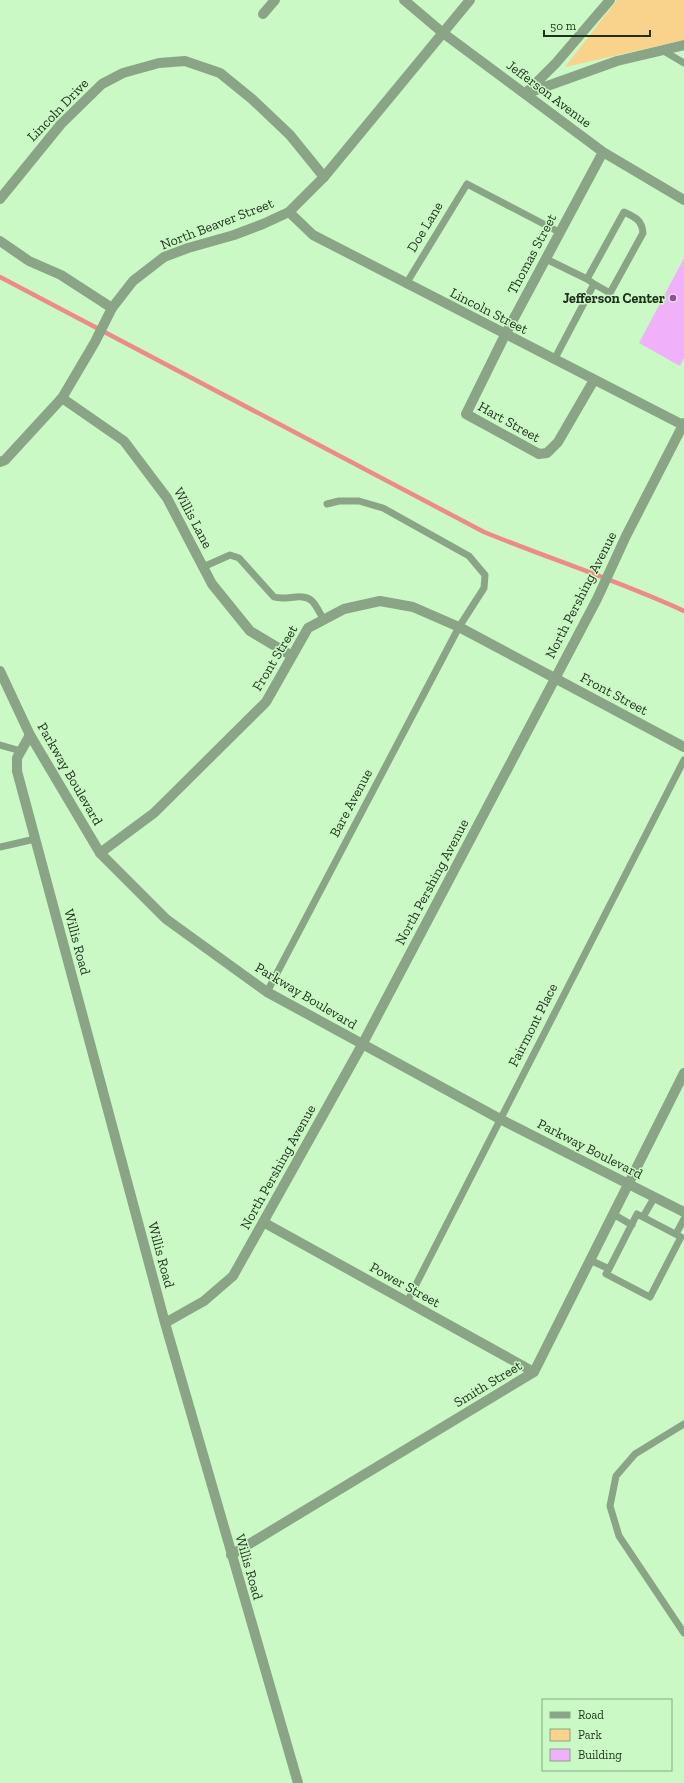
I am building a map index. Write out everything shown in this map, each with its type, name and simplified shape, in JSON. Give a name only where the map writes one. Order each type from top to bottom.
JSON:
[{"type":"street","points":[[263,14],[275,0]]},
{"type":"street","name":"Jefferson Avenue","points":[[404,0],[443,33],[603,152],[684,200]]},
{"type":"street","name":"North Beaver Street","points":[[0,462],[5,460],[62,398],[95,342],[112,308],[133,281],[164,257],[241,232],[289,212],[324,177],[470,0]]},
{"type":"street","points":[[525,94],[556,63],[610,0]]},
{"type":"street","points":[[525,94],[617,61],[684,45]]},
{"type":"street","name":"Lincoln Drive","points":[[0,198],[61,124],[102,84],[130,71],[159,63],[185,61],[220,74],[252,99],[290,135],[324,177]]},
{"type":"street","name":"Thomas Street","points":[[466,414],[505,335],[603,152]]},
{"type":"street","name":"Lincoln Street","points":[[289,212],[313,235],[505,335],[683,424]]},
{"type":"street","points":[[0,241],[29,261],[61,275],[112,308]]},
{"type":"street","name":"Hart Street","points":[[466,414],[539,454],[547,453],[558,442],[594,380]]},
{"type":"street","name":"Willis Lane","points":[[62,398],[124,441],[168,498],[212,584],[250,631],[292,656]]},
{"type":"street","name":"North Pershing Avenue","points":[[165,1323],[204,1300],[232,1276],[362,1045],[554,678],[597,599],[626,536],[683,424]]},
{"type":"street","name":"Front Street","points":[[100,853],[154,813],[266,702],[308,628],[344,609],[380,601],[413,607],[459,627],[684,747]]},
{"type":"street","name":"Parkway Boulevard","points":[[0,671],[30,734],[100,853],[166,919],[267,992],[500,1119],[684,1212]]},
{"type":"street","name":"Willis Road","points":[[30,734],[17,758],[17,771],[165,1323],[298,1783]]},
{"type":"street","name":"Smith Street","points":[[231,1555],[534,1372],[684,1073]]},
{"type":"street","name":"Power Street","points":[[263,1222],[534,1372]]},
{"type":"lane","points":[[662,50],[684,63]]},
{"type":"lane","name":"Doe Lane","points":[[406,284],[467,184],[559,232]]},
{"type":"lane","points":[[546,259],[587,279],[610,293],[643,233],[642,224],[638,219],[624,212],[587,279]]},
{"type":"lane","points":[[554,360],[594,284]]},
{"type":"lane","name":"Bare Avenue","points":[[267,992],[459,627],[484,588],[485,575],[469,556],[382,508],[360,501],[339,501],[327,504]]},
{"type":"lane","points":[[203,567],[230,555],[234,555],[239,558],[274,597],[280,599],[307,597],[312,601],[324,620]]},
{"type":"lane","points":[[1,746],[21,751]]},
{"type":"lane","name":"Fairmont Place","points":[[407,1302],[684,760]]},
{"type":"lane","points":[[0,847],[35,840]]},
{"type":"lane","points":[[643,1217],[654,1198]]},
{"type":"lane","points":[[613,1214],[632,1225]]},
{"type":"lane","points":[[637,1214],[643,1217],[681,1237],[650,1297],[606,1274],[637,1214]]},
{"type":"lane","points":[[676,1234],[684,1218]]},
{"type":"lane","points":[[590,1260],[609,1269]]},
{"type":"lane","points":[[684,1424],[635,1454],[616,1476],[610,1506],[619,1536],[684,1633]]},
{"type":"green space","points":[[617,0],[684,0],[684,40],[565,67]]},
{"type":"building","name":"Jefferson Center","points":[[684,258],[684,358],[680,366],[639,343]]},
{"type":"waterway","points":[[0,277],[484,532],[635,590],[684,611]]},
{"type":"place","name":"Jefferson Center","points":[[673,298]]}]
